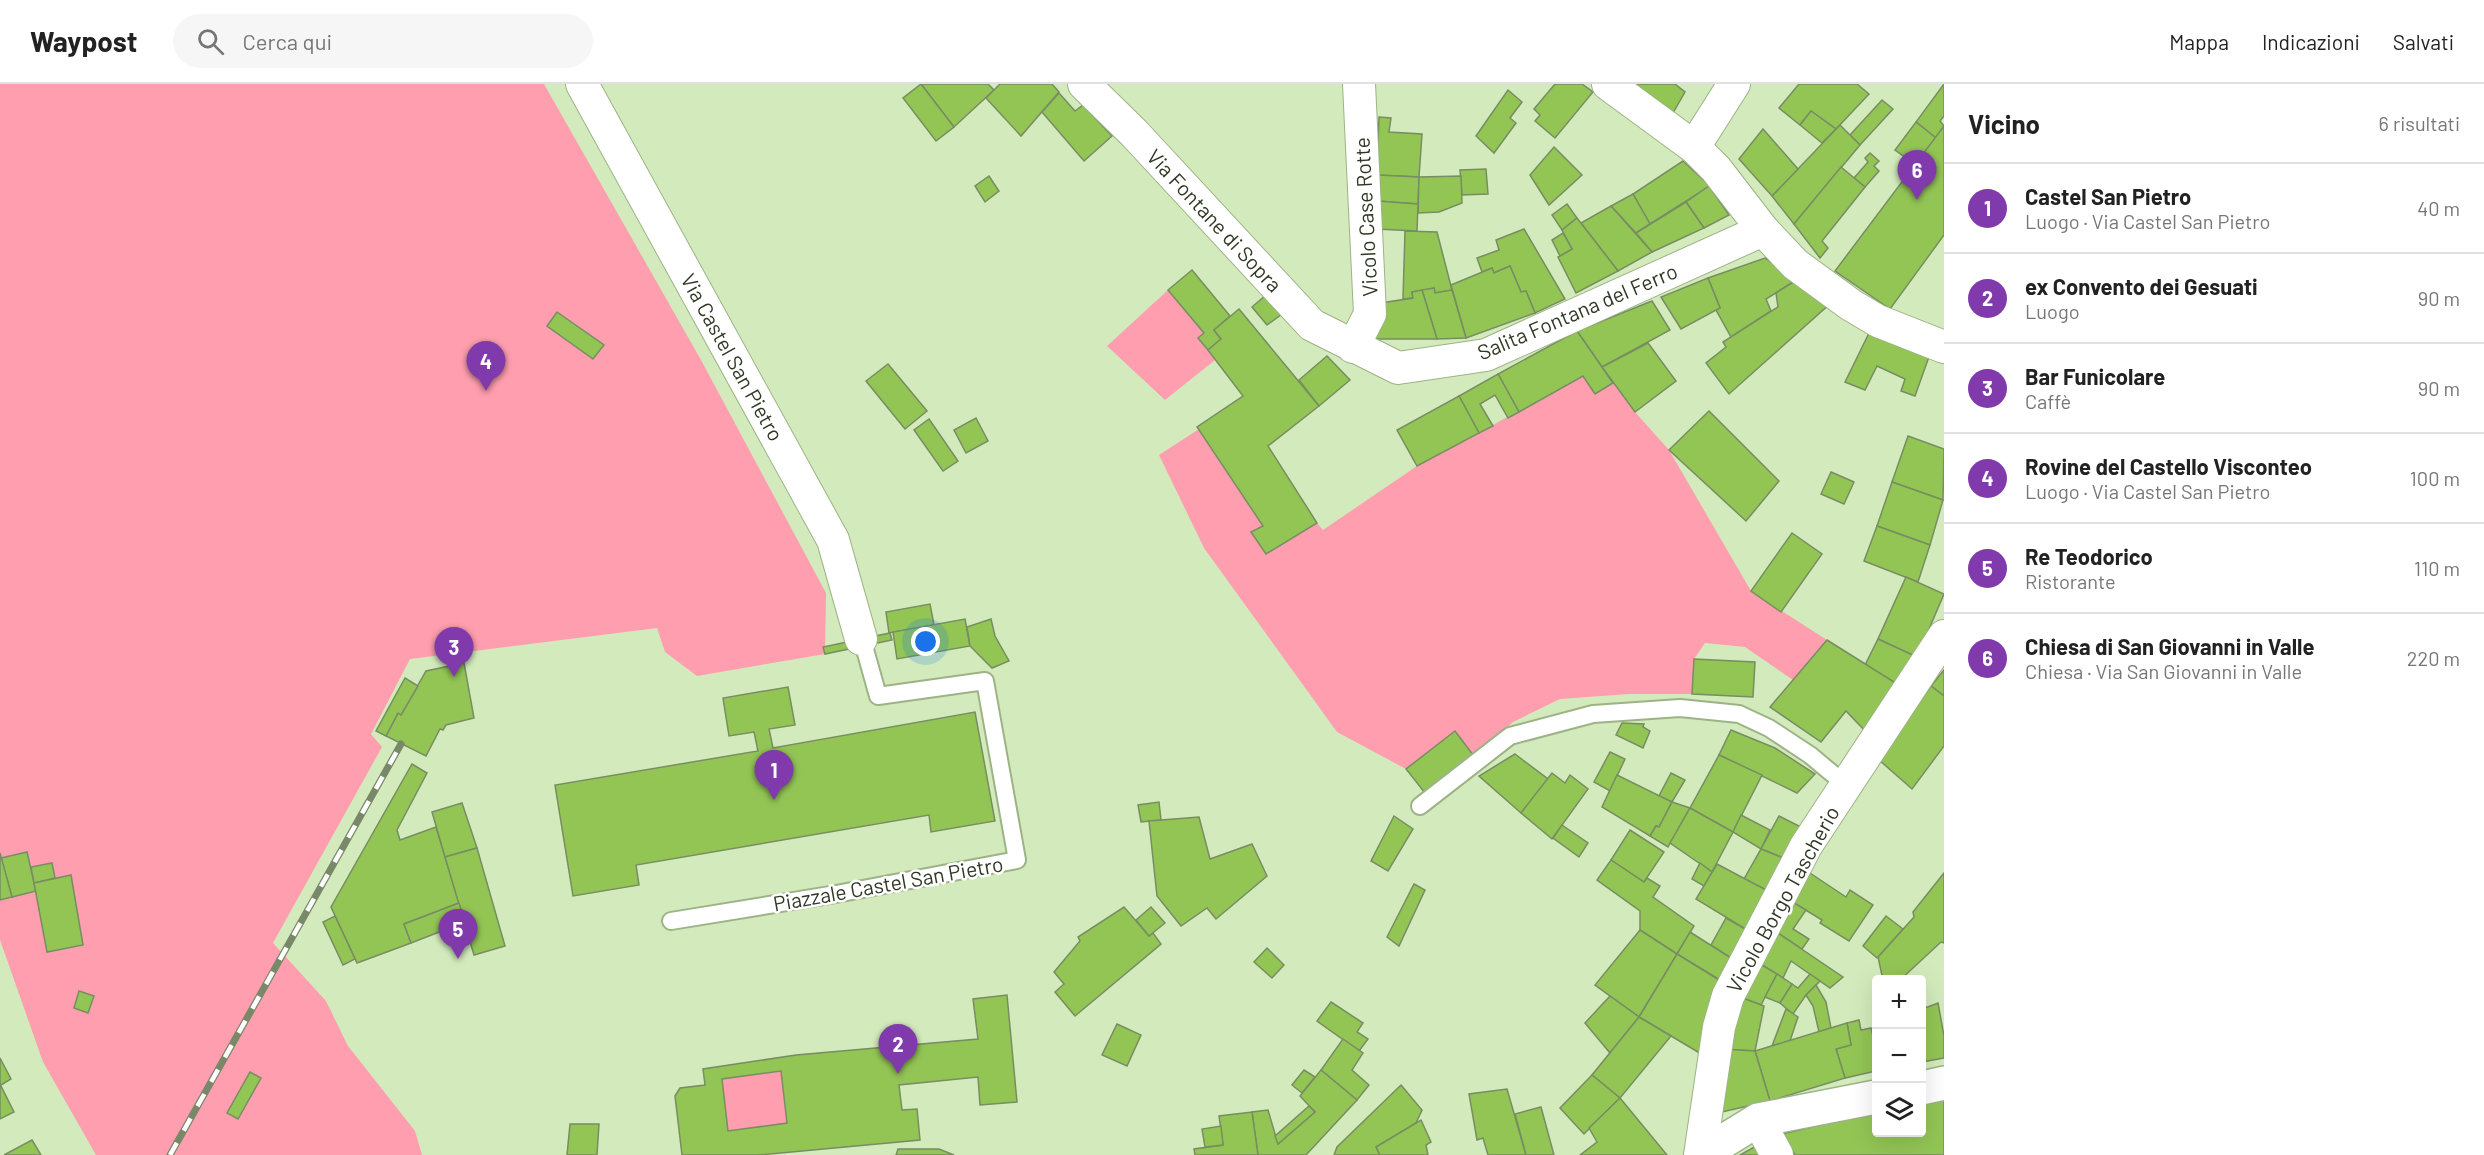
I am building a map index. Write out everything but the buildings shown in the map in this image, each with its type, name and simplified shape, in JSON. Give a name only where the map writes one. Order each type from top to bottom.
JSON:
[{"type":"main road","points":[[1926,1087],[1944,1083]]},
{"type":"main road","points":[[1701,1155],[1758,1120],[1872,1097]]},
{"type":"street","name":"Via Castel San Pietro","points":[[582,84],[833,540],[863,642]]},
{"type":"street","name":"Via Fontane di Sopra","points":[[1084,84],[1134,133],[1312,324],[1353,346]]},
{"type":"street","name":"Vicolo Case Rotte","points":[[1353,346],[1370,314],[1359,84]]},
{"type":"street","points":[[1608,84],[1694,147],[1716,169],[1763,230],[1795,264],[1851,305],[1878,321],[1944,347]]},
{"type":"street","points":[[1694,147],[1734,84]]},
{"type":"street","name":"Salita Fontana del Ferro","points":[[1353,346],[1398,368],[1486,354],[1763,230]]},
{"type":"street","name":"Vicolo Borgo Tascherio","points":[[1701,1155],[1719,1027],[1728,996],[1806,846],[1944,636]]},
{"type":"street","points":[[1758,1120],[1777,1155]]},
{"type":"lane","name":"Piazzale Castel San Pietro","points":[[671,921],[836,894],[1017,860],[985,681],[878,696],[863,642]]},
{"type":"lane","points":[[1420,806],[1510,736],[1593,714],[1680,708],[1739,714],[1769,728],[1810,755],[1846,785]]},
{"type":"shaded area","points":[[0,84],[544,84],[701,360],[826,593],[825,654],[697,676],[665,652],[657,628],[410,659],[371,734],[382,747],[273,943],[326,1001],[348,1046],[415,1131],[422,1155],[96,1155],[43,1062],[0,940]]},
{"type":"shaded area","points":[[1168,290],[1204,333],[1198,338],[1215,360],[1165,400],[1107,346]]},
{"type":"shaded area","points":[[1583,376],[1595,393],[1613,383],[1669,450],[1751,591],[1827,640],[1793,680],[1745,647],[1705,643],[1694,659],[1692,694],[1629,694],[1560,699],[1513,722],[1474,756],[1455,731],[1406,769],[1337,732],[1204,548],[1159,455],[1199,429],[1263,526],[1252,532],[1266,554],[1317,523],[1323,530],[1417,466]]},
{"type":"shaded area","points":[[781,1071],[787,1123],[728,1131],[722,1079]]},
{"type":"railway","points":[[170,1155],[401,744]]},
{"type":"place","name":"Chiesa di San Giovanni in Valle","points":[[1917,200]]},
{"type":"place","name":"Rovine del Castello Visconteo","points":[[486,391]]},
{"type":"place","name":"Bar Funicolare","points":[[454,677]]},
{"type":"place","name":"Castel San Pietro","points":[[774,800]]},
{"type":"place","name":"Re Teodorico","points":[[458,959]]},
{"type":"place","name":"ex Convento dei Gesuati","points":[[898,1074]]}]
